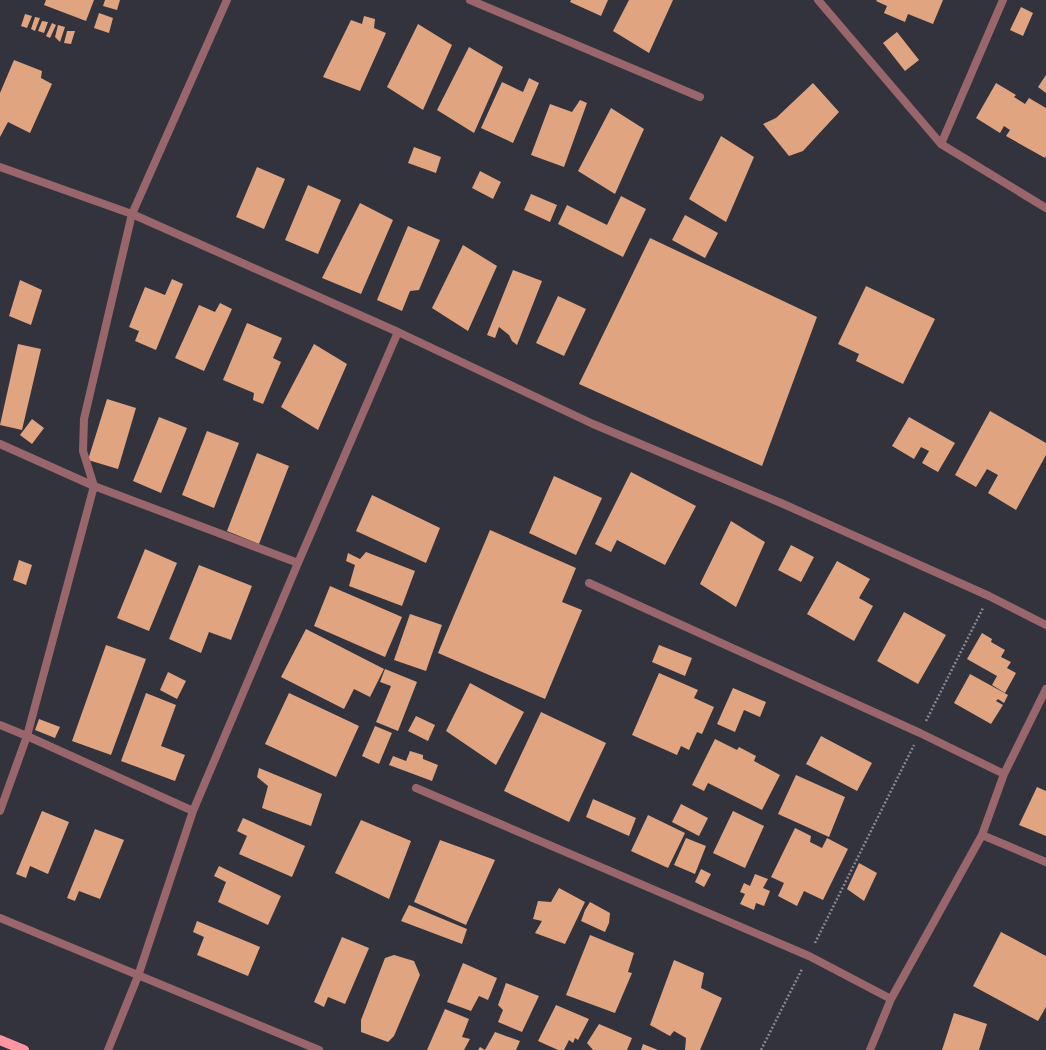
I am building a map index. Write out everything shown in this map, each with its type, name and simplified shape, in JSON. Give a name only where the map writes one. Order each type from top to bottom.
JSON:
[{"type":"main road","points":[[0,1040],[24,1050]]},
{"type":"street","points":[[0,811],[27,736],[94,486],[82,451],[84,419],[132,214],[227,0]]},
{"type":"street","points":[[470,0],[700,97]]},
{"type":"street","points":[[818,0],[941,144],[1046,208]]},
{"type":"street","points":[[941,144],[1003,0]]},
{"type":"street","points":[[0,167],[132,214],[398,332],[593,424],[781,503],[989,596],[1046,625]]},
{"type":"street","points":[[108,1050],[138,976],[193,811],[398,332]]},
{"type":"street","points":[[0,444],[94,486],[298,563]]},
{"type":"street","points":[[589,583],[920,733],[1004,774]]},
{"type":"street","points":[[870,1050],[891,999],[982,835],[1004,774],[1046,689]]},
{"type":"street","points":[[0,725],[193,811]]},
{"type":"street","points":[[416,788],[809,956],[891,999]]},
{"type":"street","points":[[982,835],[1046,862]]},
{"type":"street","points":[[0,918],[319,1050]]},
{"type":"path","points":[[761,1050],[989,596]]},
{"type":"building","points":[[46,0],[94,0],[86,21],[44,5]]},
{"type":"building","points":[[105,0],[120,0],[117,10],[103,6]]},
{"type":"building","points":[[571,0],[608,0],[601,16],[570,2]]},
{"type":"building","points":[[629,0],[673,0],[649,53],[613,31]]},
{"type":"building","points":[[943,0],[933,24],[908,14],[905,22],[884,13],[887,6],[876,1]]},
{"type":"building","points":[[1021,7],[1033,13],[1023,36],[1010,30]]},
{"type":"building","points":[[99,13],[113,18],[109,33],[94,28]]},
{"type":"building","points":[[25,14],[32,16],[27,28],[21,26]]},
{"type":"building","points":[[364,16],[375,19],[374,28],[386,33],[360,91],[323,77],[351,20],[362,24]]},
{"type":"building","points":[[35,17],[40,18],[35,31],[31,29]]},
{"type":"building","points":[[42,21],[48,22],[44,33],[38,31]]},
{"type":"building","points":[[52,23],[56,25],[50,38],[46,36]]},
{"type":"building","points":[[418,24],[452,45],[423,110],[387,87]]},
{"type":"building","points":[[58,25],[65,27],[60,42],[55,37]]},
{"type":"building","points":[[67,31],[75,31],[71,44],[64,43]]},
{"type":"building","points":[[897,32],[919,60],[905,71],[883,43]]},
{"type":"building","points":[[469,47],[503,67],[474,133],[437,110]]},
{"type":"building","points":[[14,60],[42,71],[41,78],[52,84],[30,133],[8,122],[0,137],[0,93]]},
{"type":"building","points":[[1046,75],[1046,93],[1038,87]]},
{"type":"building","points":[[529,78],[539,83],[513,143],[481,128],[502,82],[523,92]]},
{"type":"building","points":[[813,83],[839,112],[803,151],[789,156],[763,124],[776,118]]},
{"type":"building","points":[[996,83],[1016,95],[1014,97],[1025,104],[1029,98],[1046,108],[1045,158],[1006,136],[1010,130],[1004,126],[1000,133],[976,118]]},
{"type":"building","points":[[580,100],[587,103],[564,167],[531,155],[550,104],[572,112]]},
{"type":"building","points":[[611,108],[644,129],[615,194],[578,171]]},
{"type":"building","points":[[721,136],[754,157],[726,222],[689,199]]},
{"type":"building","points":[[414,147],[441,157],[436,173],[408,163]]},
{"type":"building","points":[[257,167],[285,179],[264,229],[236,217]]},
{"type":"building","points":[[480,171],[501,182],[493,199],[472,188]]},
{"type":"building","points":[[308,185],[341,200],[318,254],[285,240]]},
{"type":"building","points":[[531,194],[557,205],[550,222],[524,210]]},
{"type":"building","points":[[621,196],[646,209],[623,257],[558,224],[567,205],[607,225]]},
{"type":"building","points":[[360,203],[393,220],[361,294],[322,278]]},
{"type":"building","points":[[685,215],[718,233],[705,258],[672,240]]},
{"type":"building","points":[[408,226],[440,240],[419,290],[410,291],[402,311],[377,300]]},
{"type":"building","points":[[650,238],[817,317],[762,466],[579,384]]},
{"type":"building","points":[[463,245],[497,266],[468,331],[432,308]]},
{"type":"building","points":[[513,270],[542,281],[517,345],[512,341],[509,335],[499,327],[495,338],[487,335]]},
{"type":"building","points":[[172,279],[183,284],[156,350],[135,341],[139,331],[129,327],[145,287],[165,295]]},
{"type":"building","points":[[20,280],[42,290],[31,325],[9,316]]},
{"type":"building","points":[[866,286],[935,319],[903,384],[856,361],[859,354],[838,344]]},
{"type":"building","points":[[558,296],[586,309],[564,356],[536,343]]},
{"type":"building","points":[[220,303],[232,309],[204,371],[175,358],[199,305],[215,312]]},
{"type":"building","points":[[247,323],[282,338],[273,358],[281,362],[263,404],[253,400],[254,393],[223,380]]},
{"type":"building","points":[[18,344],[41,349],[22,430],[0,425]]},
{"type":"building","points":[[314,344],[347,364],[318,430],[281,407]]},
{"type":"building","points":[[107,399],[136,408],[118,469],[88,460]]},
{"type":"building","points":[[990,411],[1046,443],[1046,455],[1016,510],[988,493],[998,475],[987,469],[976,487],[955,475]]},
{"type":"building","points":[[159,417],[187,428],[161,493],[133,481]]},
{"type":"building","points":[[909,417],[955,443],[938,472],[922,463],[929,451],[921,447],[914,459],[892,446]]},
{"type":"building","points":[[32,419],[44,428],[32,444],[20,435]]},
{"type":"building","points":[[207,431],[239,443],[214,508],[182,495]]},
{"type":"building","points":[[257,453],[289,466],[259,544],[227,531]]},
{"type":"building","points":[[631,472],[696,506],[665,565],[617,540],[611,552],[595,544]]},
{"type":"building","points":[[554,476],[602,498],[576,555],[529,533]]},
{"type":"building","points":[[372,495],[440,528],[426,563],[356,531]]},
{"type":"building","points":[[731,521],[765,542],[736,607],[700,584]]},
{"type":"building","points":[[490,530],[576,568],[562,602],[582,610],[545,699],[438,653]]},
{"type":"building","points":[[791,545],[814,557],[801,582],[778,570]]},
{"type":"building","points":[[145,549],[177,563],[149,631],[117,618]]},
{"type":"building","points":[[366,552],[415,571],[402,606],[349,586],[355,565],[346,561],[348,553],[360,559]]},
{"type":"building","points":[[19,560],[32,565],[26,585],[13,580]]},
{"type":"building","points":[[837,561],[870,579],[859,598],[873,606],[854,641],[807,614]]},
{"type":"building","points":[[199,565],[252,586],[231,640],[209,632],[201,653],[169,639]]},
{"type":"building","points":[[330,586],[402,617],[385,657],[314,626]]},
{"type":"building","points":[[904,612],[946,635],[918,684],[877,661]]},
{"type":"building","points":[[410,614],[442,625],[426,671],[394,660]]},
{"type":"building","points":[[306,629],[384,669],[370,697],[354,689],[344,709],[281,677]]},
{"type":"building","points":[[982,633],[992,639],[991,642],[1005,650],[1001,657],[1011,662],[1007,668],[1016,673],[1005,693],[992,685],[997,676],[967,659]]},
{"type":"building","points":[[106,645],[146,659],[111,755],[72,741]]},
{"type":"building","points":[[659,645],[692,658],[685,676],[652,662]]},
{"type":"building","points":[[385,669],[417,682],[398,731],[376,722],[391,686],[380,682]]},
{"type":"building","points":[[168,672],[186,681],[177,699],[160,690]]},
{"type":"building","points":[[659,673],[698,690],[694,698],[714,707],[702,734],[697,732],[689,750],[681,746],[677,755],[632,735]]},
{"type":"building","points":[[970,674],[1008,695],[1004,703],[998,699],[996,701],[1003,705],[991,724],[954,703]]},
{"type":"building","points":[[470,683],[524,712],[496,765],[446,731]]},
{"type":"building","points":[[733,688],[766,702],[760,717],[744,710],[735,732],[717,724]]},
{"type":"building","points":[[146,693],[176,705],[161,746],[185,755],[175,781],[121,761]]},
{"type":"building","points":[[289,693],[359,726],[336,777],[265,744]]},
{"type":"building","points":[[541,712],[606,743],[569,822],[504,791]]},
{"type":"building","points":[[416,716],[435,725],[428,741],[408,731]]},
{"type":"building","points":[[39,719],[60,727],[55,738],[35,730]]},
{"type":"building","points":[[375,726],[392,733],[379,764],[362,756]]},
{"type":"building","points":[[821,736],[872,763],[857,791],[806,764]]},
{"type":"building","points":[[715,739],[737,750],[739,747],[756,756],[754,761],[780,775],[762,810],[708,783],[704,791],[692,785]]},
{"type":"building","points":[[410,751],[423,755],[423,759],[438,765],[432,781],[389,765],[393,756],[406,761]]},
{"type":"building","points":[[259,768],[322,794],[311,826],[262,808],[268,786],[257,777]]},
{"type":"building","points":[[796,775],[845,797],[829,837],[778,814]]},
{"type":"building","points":[[1037,787],[1046,791],[1046,836],[1019,825]]},
{"type":"building","points":[[593,799],[636,818],[629,836],[586,817]]},
{"type":"building","points":[[681,804],[708,818],[699,836],[672,822]]},
{"type":"building","points":[[42,811],[69,822],[48,874],[30,866],[26,878],[16,874]]},
{"type":"building","points":[[733,811],[764,826],[745,868],[713,853]]},
{"type":"building","points":[[648,815],[685,833],[668,868],[631,851]]},
{"type":"building","points":[[243,818],[305,846],[292,877],[239,854],[247,836],[237,831]]},
{"type":"building","points":[[361,820],[411,841],[389,899],[335,873]]},
{"type":"building","points":[[795,828],[811,836],[810,842],[822,848],[827,838],[848,849],[823,900],[804,891],[797,906],[778,896],[784,883],[771,877]]},
{"type":"building","points":[[95,829],[124,840],[100,899],[79,891],[75,901],[67,898]]},
{"type":"building","points":[[686,838],[706,846],[695,874],[674,865]]},
{"type":"building","points":[[440,840],[495,860],[466,925],[414,902]]},
{"type":"building","points":[[859,863],[877,873],[864,901],[847,889]]},
{"type":"building","points":[[219,866],[281,896],[268,925],[218,902],[226,882],[214,876]]},
{"type":"building","points":[[701,869],[711,874],[704,887],[695,882]]},
{"type":"building","points":[[755,874],[768,879],[763,888],[770,891],[764,906],[756,903],[754,910],[740,904],[745,894],[740,892],[744,883],[750,886]]},
{"type":"building","points":[[559,888],[585,902],[565,944],[535,933],[542,921],[533,919],[538,901],[551,902]]},
{"type":"building","points":[[590,902],[610,913],[609,923],[605,932],[581,921]]},
{"type":"building","points":[[409,905],[467,929],[462,944],[401,921]]},
{"type":"building","points":[[197,921],[260,947],[248,976],[197,955],[204,937],[193,932]]},
{"type":"building","points":[[1001,932],[1046,956],[1046,1007],[1038,1021],[973,986]]},
{"type":"building","points":[[590,935],[634,953],[628,972],[632,973],[615,1013],[566,995]]},
{"type":"building","points":[[342,937],[369,948],[345,1004],[328,997],[324,1007],[314,1002]]},
{"type":"building","points":[[394,955],[414,961],[420,975],[394,1036],[388,1042],[361,1032],[361,1020],[385,958]]},
{"type":"building","points":[[674,960],[704,973],[701,988],[722,998],[700,1050],[685,1050],[686,1038],[674,1031],[670,1036],[650,1025]]},
{"type":"building","points":[[463,963],[497,978],[488,1000],[479,996],[471,1011],[447,1002]]},
{"type":"building","points":[[506,983],[539,996],[522,1032],[498,1022],[503,1010],[498,1005]]},
{"type":"building","points":[[556,1005],[589,1019],[578,1040],[575,1038],[573,1043],[569,1040],[564,1050],[558,1050],[538,1041]]},
{"type":"building","points":[[445,1009],[469,1019],[462,1037],[470,1039],[464,1050],[427,1050]]},
{"type":"building","points":[[954,1013],[987,1024],[979,1050],[942,1050]]},
{"type":"building","points":[[599,1024],[632,1038],[627,1050],[593,1050],[587,1043]]},
{"type":"building","points":[[495,1032],[520,1041],[516,1050],[485,1050]]},
{"type":"building","points":[[643,1044],[658,1050],[641,1050]]},
{"type":"building","points":[[480,1047],[485,1050],[478,1050]]}]
